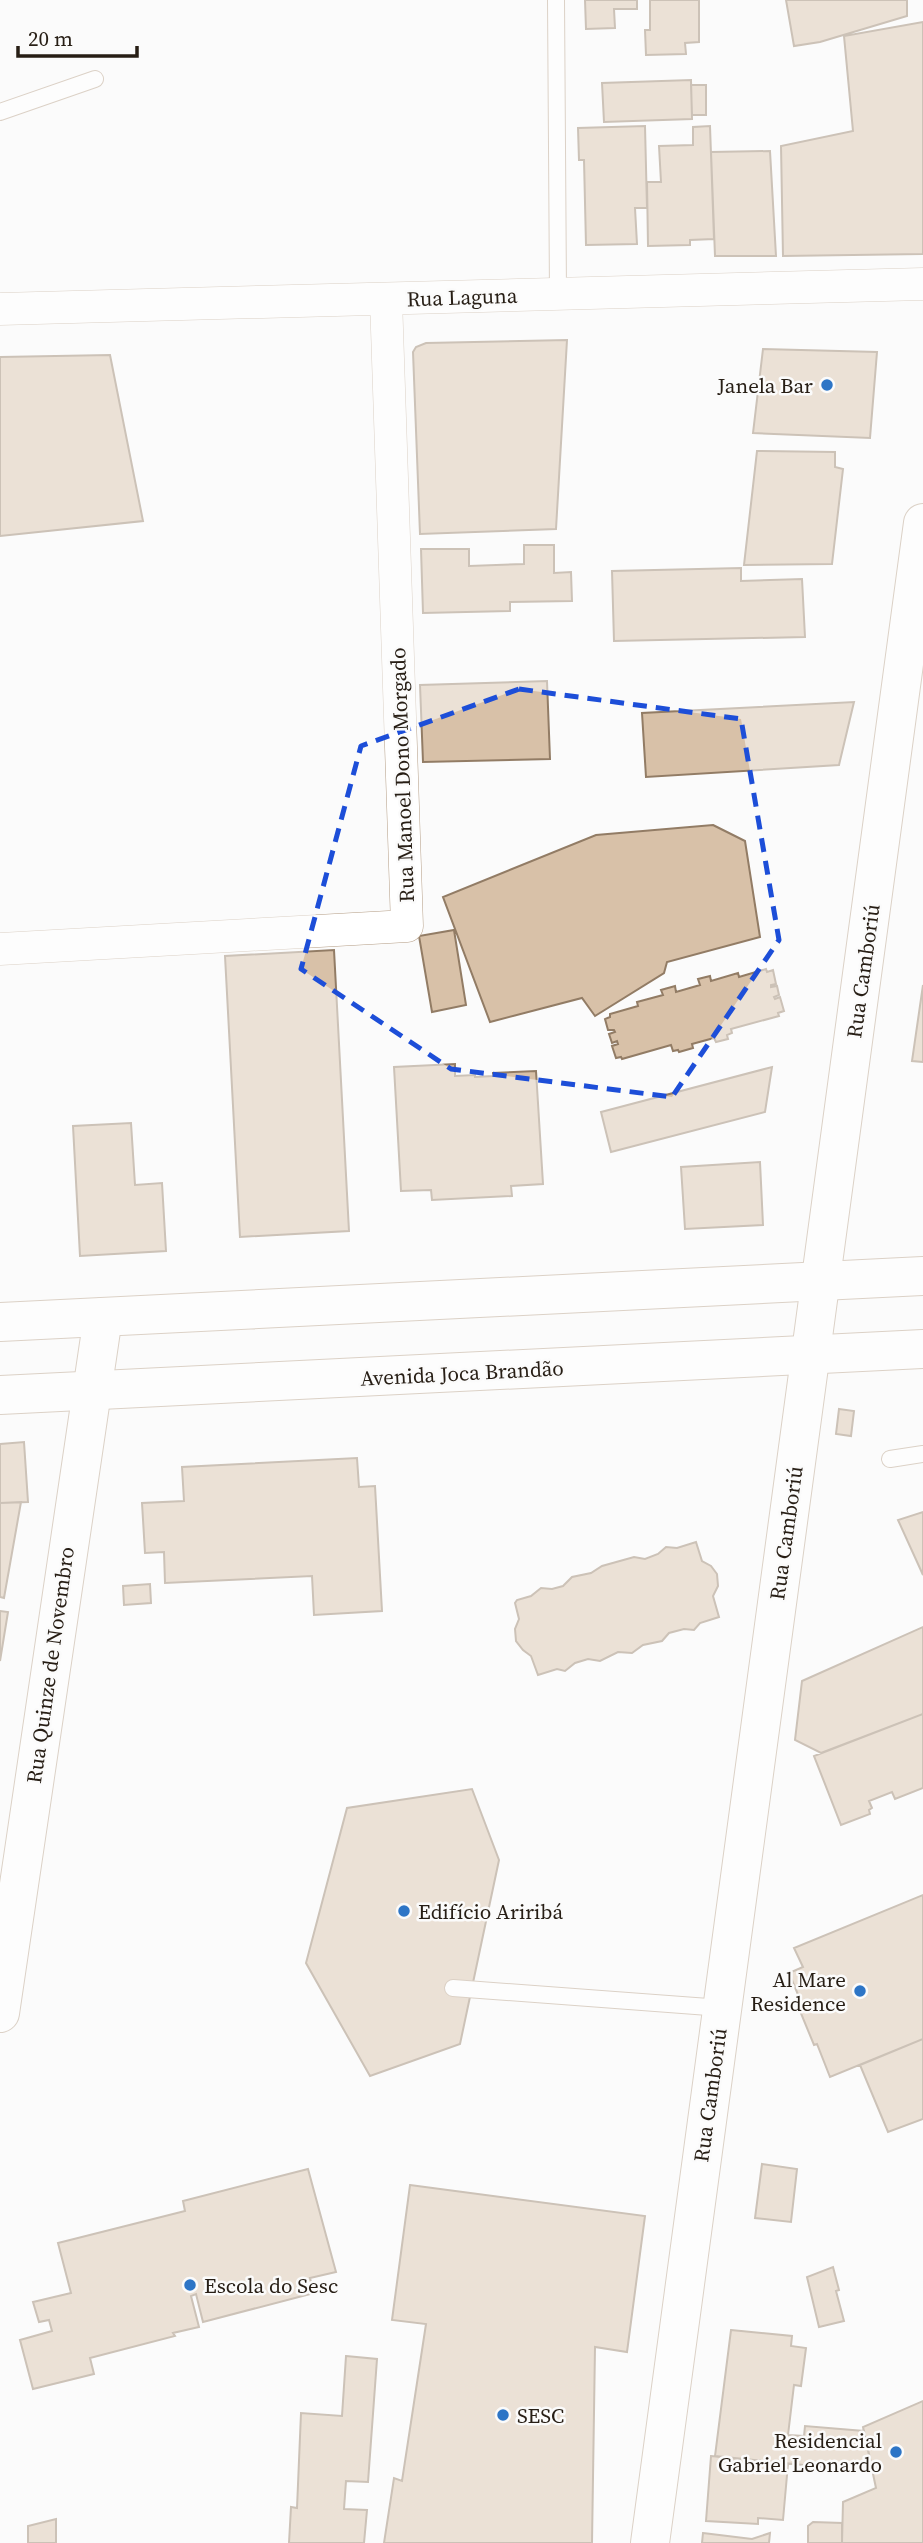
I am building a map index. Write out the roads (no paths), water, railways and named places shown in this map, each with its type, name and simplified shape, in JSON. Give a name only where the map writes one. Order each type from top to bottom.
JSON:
[{"type":"street","name":"Rua Laguna","points":[[0,309],[923,284]]},
{"type":"street","name":"Rua Manoel Dono Morgado","points":[[0,949],[407,926],[386,299]]},
{"type":"street","name":"Rua Camboriú","points":[[650,2543],[923,523]]},
{"type":"street","points":[[0,1322],[923,1276]]},
{"type":"street","name":"Rua Quinze de Novembro","points":[[0,2013],[103,1317]]},
{"type":"street","name":"Avenida Joca Brandão","points":[[0,1395],[923,1349]]},
{"type":"lane","points":[[556,0],[558,294]]},
{"type":"lane","points":[[0,112],[95,79]]},
{"type":"lane","points":[[890,1459],[923,1454]]},
{"type":"lane","points":[[453,1988],[722,2007]]},
{"type":"place","name":"Janela Bar","points":[[827,385]]},
{"type":"place","name":"Edifício Ariribá","points":[[404,1911]]},
{"type":"place","name":"Al Mare Residence","points":[[860,1991]]},
{"type":"place","name":"Escola do Sesc","points":[[190,2285]]},
{"type":"place","name":"SESC","points":[[503,2415]]},
{"type":"place","name":"Residencial Gabriel Leonardo","points":[[896,2452]]}]
